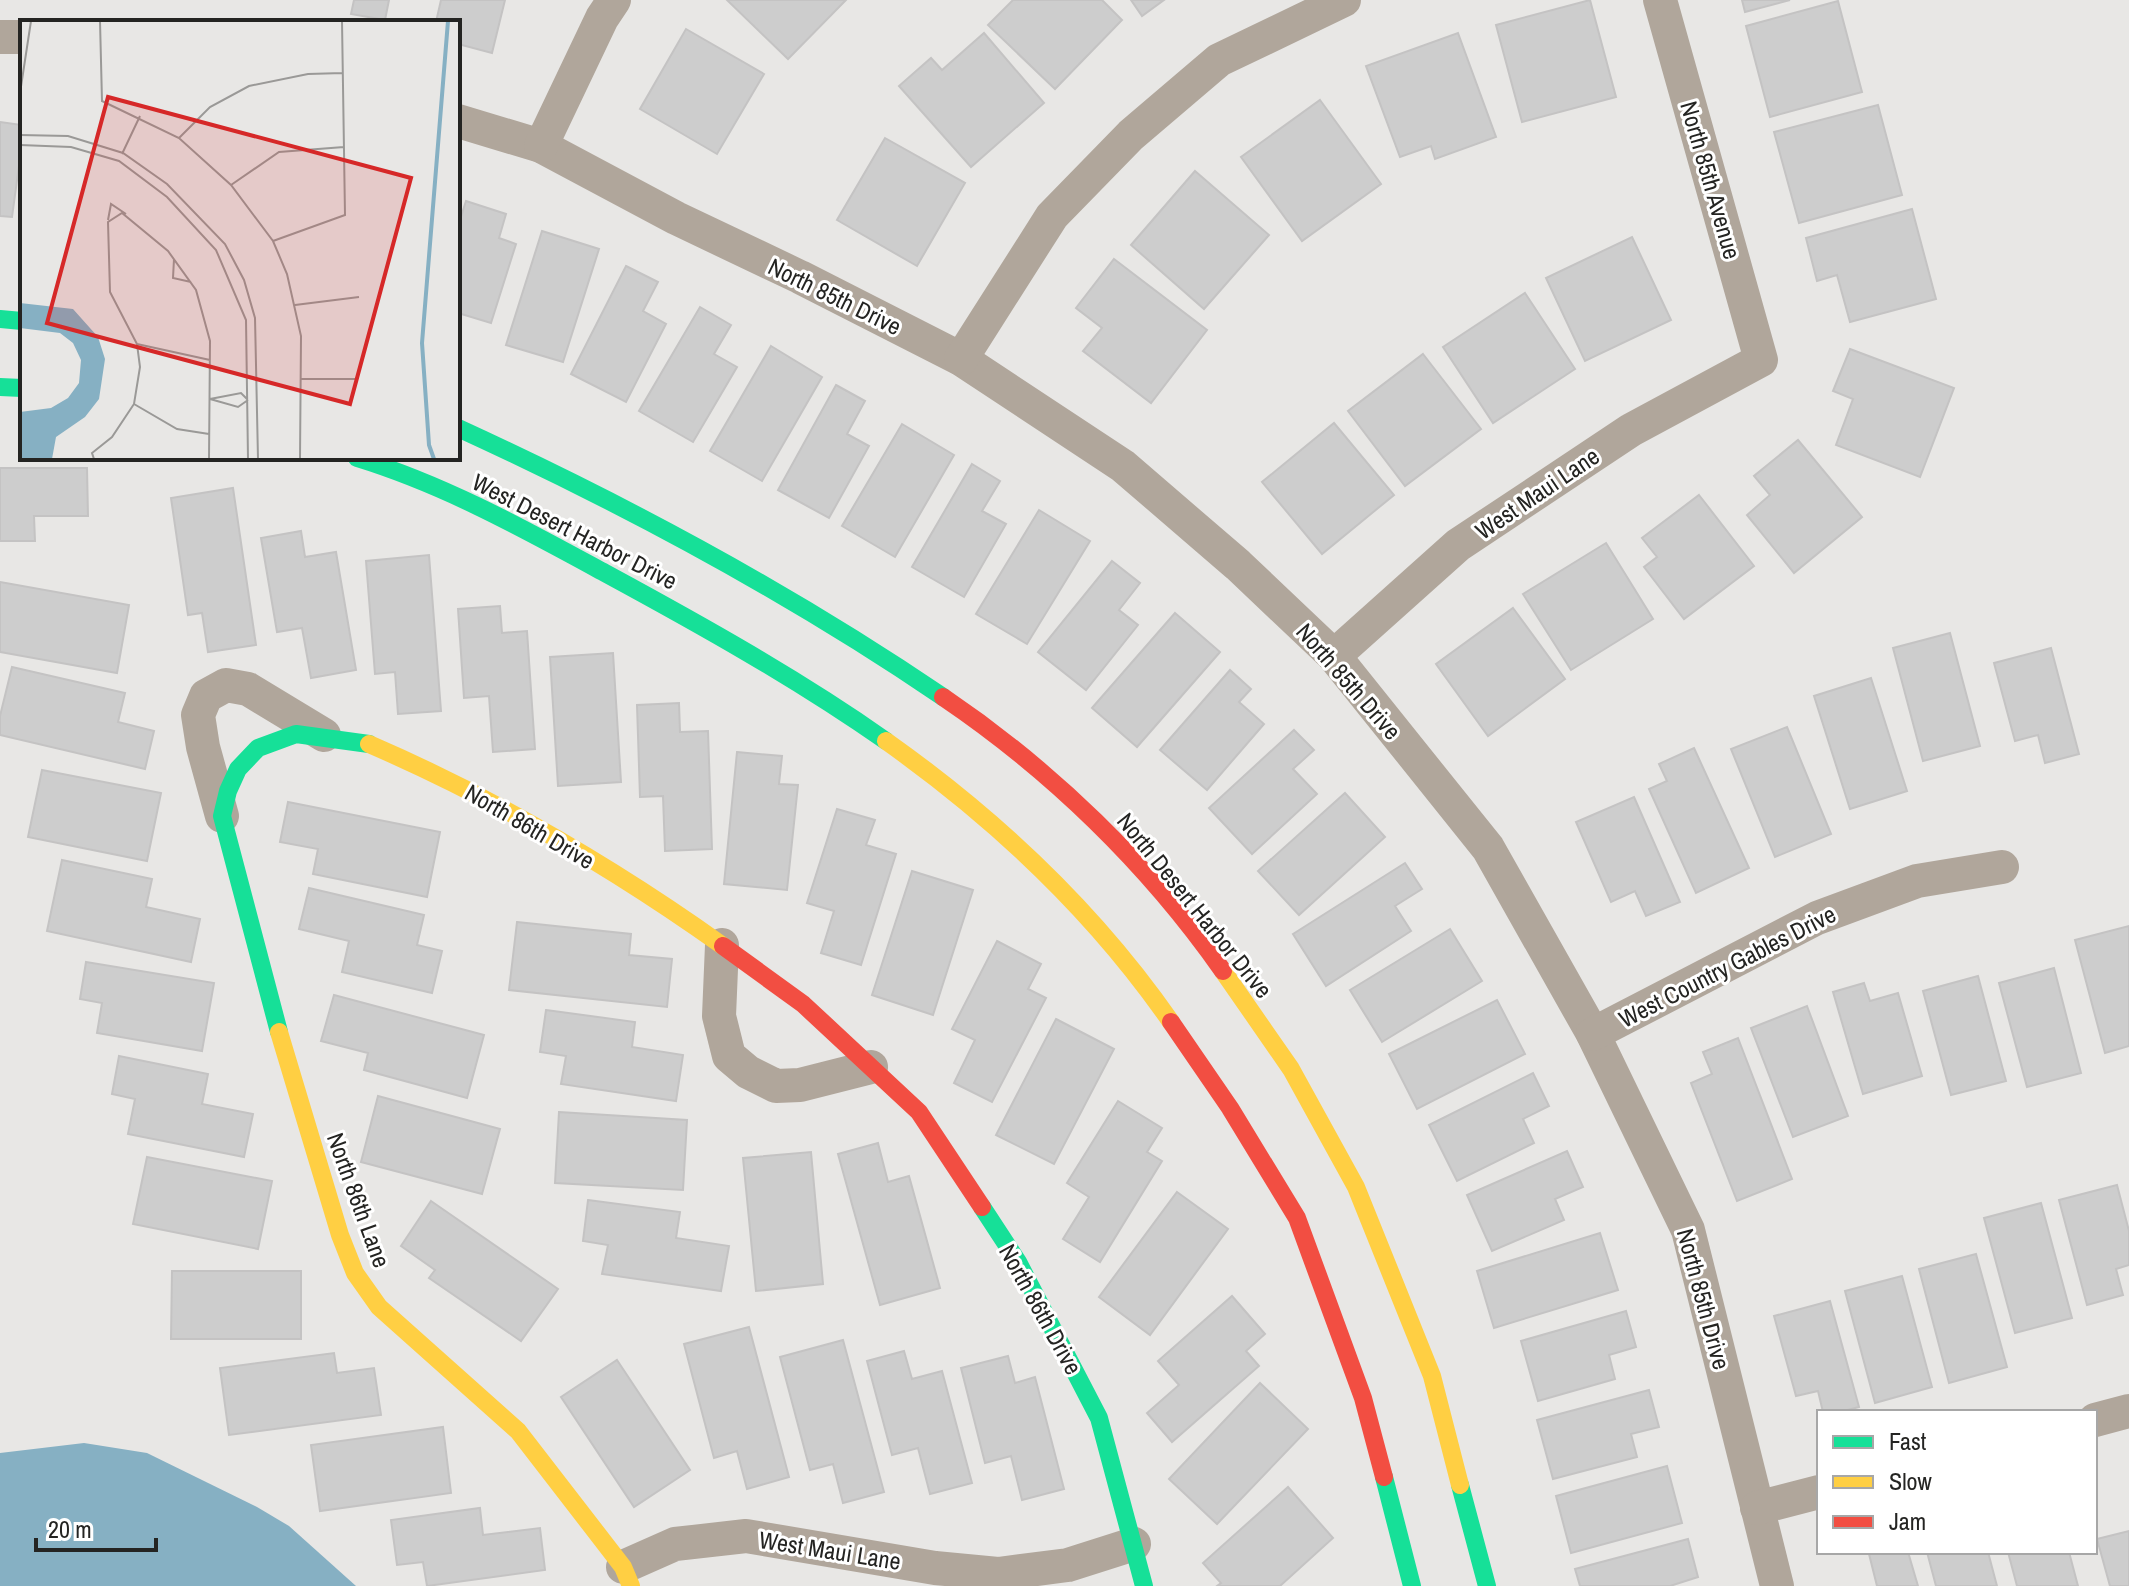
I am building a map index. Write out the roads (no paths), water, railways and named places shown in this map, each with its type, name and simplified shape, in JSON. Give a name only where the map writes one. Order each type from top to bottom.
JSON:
[{"type":"street","points":[[541,146],[602,18],[614,0]]},
{"type":"street","points":[[961,359],[1052,216],[1131,135],[1219,60],[1344,0]]},
{"type":"street","name":"North 85th Avenue","points":[[1660,0],[1761,360]]},
{"type":"street","name":"North 85th Drive","points":[[460,122],[541,146],[676,218],[961,359],[1123,466],[1238,565],[1334,656],[1488,848],[1593,1034],[1688,1230],[1777,1586]]},
{"type":"street","points":[[0,319],[20,321]]},
{"type":"street","name":"West Maui Lane","points":[[1334,656],[1458,545],[1631,430],[1761,360]]},
{"type":"street","points":[[0,387],[20,388]]},
{"type":"street","name":"West Desert Harbor Drive","points":[[460,429],[543,467],[752,577]]},
{"type":"street","name":"West Desert Harbor Drive","points":[[363,460],[402,472],[494,513],[723,637],[856,720],[979,812],[1064,891],[1158,1004],[1230,1108],[1297,1218],[1363,1398],[1412,1586]]},
{"type":"street","name":"North Desert Harbor Drive","points":[[752,577],[861,641],[970,715],[1025,759],[1099,823],[1149,878],[1216,961],[1291,1069],[1356,1187],[1432,1376],[1487,1586]]},
{"type":"street","name":"North 86th Drive","points":[[222,816],[203,747],[198,715],[206,696],[226,685],[248,689],[324,735]]},
{"type":"street","name":"North 86th Drive","points":[[222,816],[238,769],[258,748],[296,734],[363,741],[436,773],[507,810],[664,904],[803,1004],[919,1112],[1018,1262],[1099,1418],[1144,1586]]},
{"type":"street","name":"North 86th Lane","points":[[222,816],[274,1016],[340,1235],[355,1273],[379,1307],[518,1431],[627,1576]]},
{"type":"street","name":"West Country Gables Drive","points":[[1593,1034],[1817,918],[1917,881],[2002,867]]},
{"type":"street","points":[[722,945],[719,1016],[729,1056],[748,1072],[776,1086],[800,1085],[871,1067]]},
{"type":"street","points":[[2097,1419],[2129,1411]]},
{"type":"street","points":[[1757,1508],[1817,1493]]},
{"type":"street","name":"West Maui Lane","points":[[627,1576],[675,1544],[746,1536],[935,1568],[998,1574],[1068,1565],[1134,1544]]},
{"type":"water","points":[[84,1443],[147,1453],[257,1507],[289,1526],[356,1586],[0,1586],[0,1453]]}]
